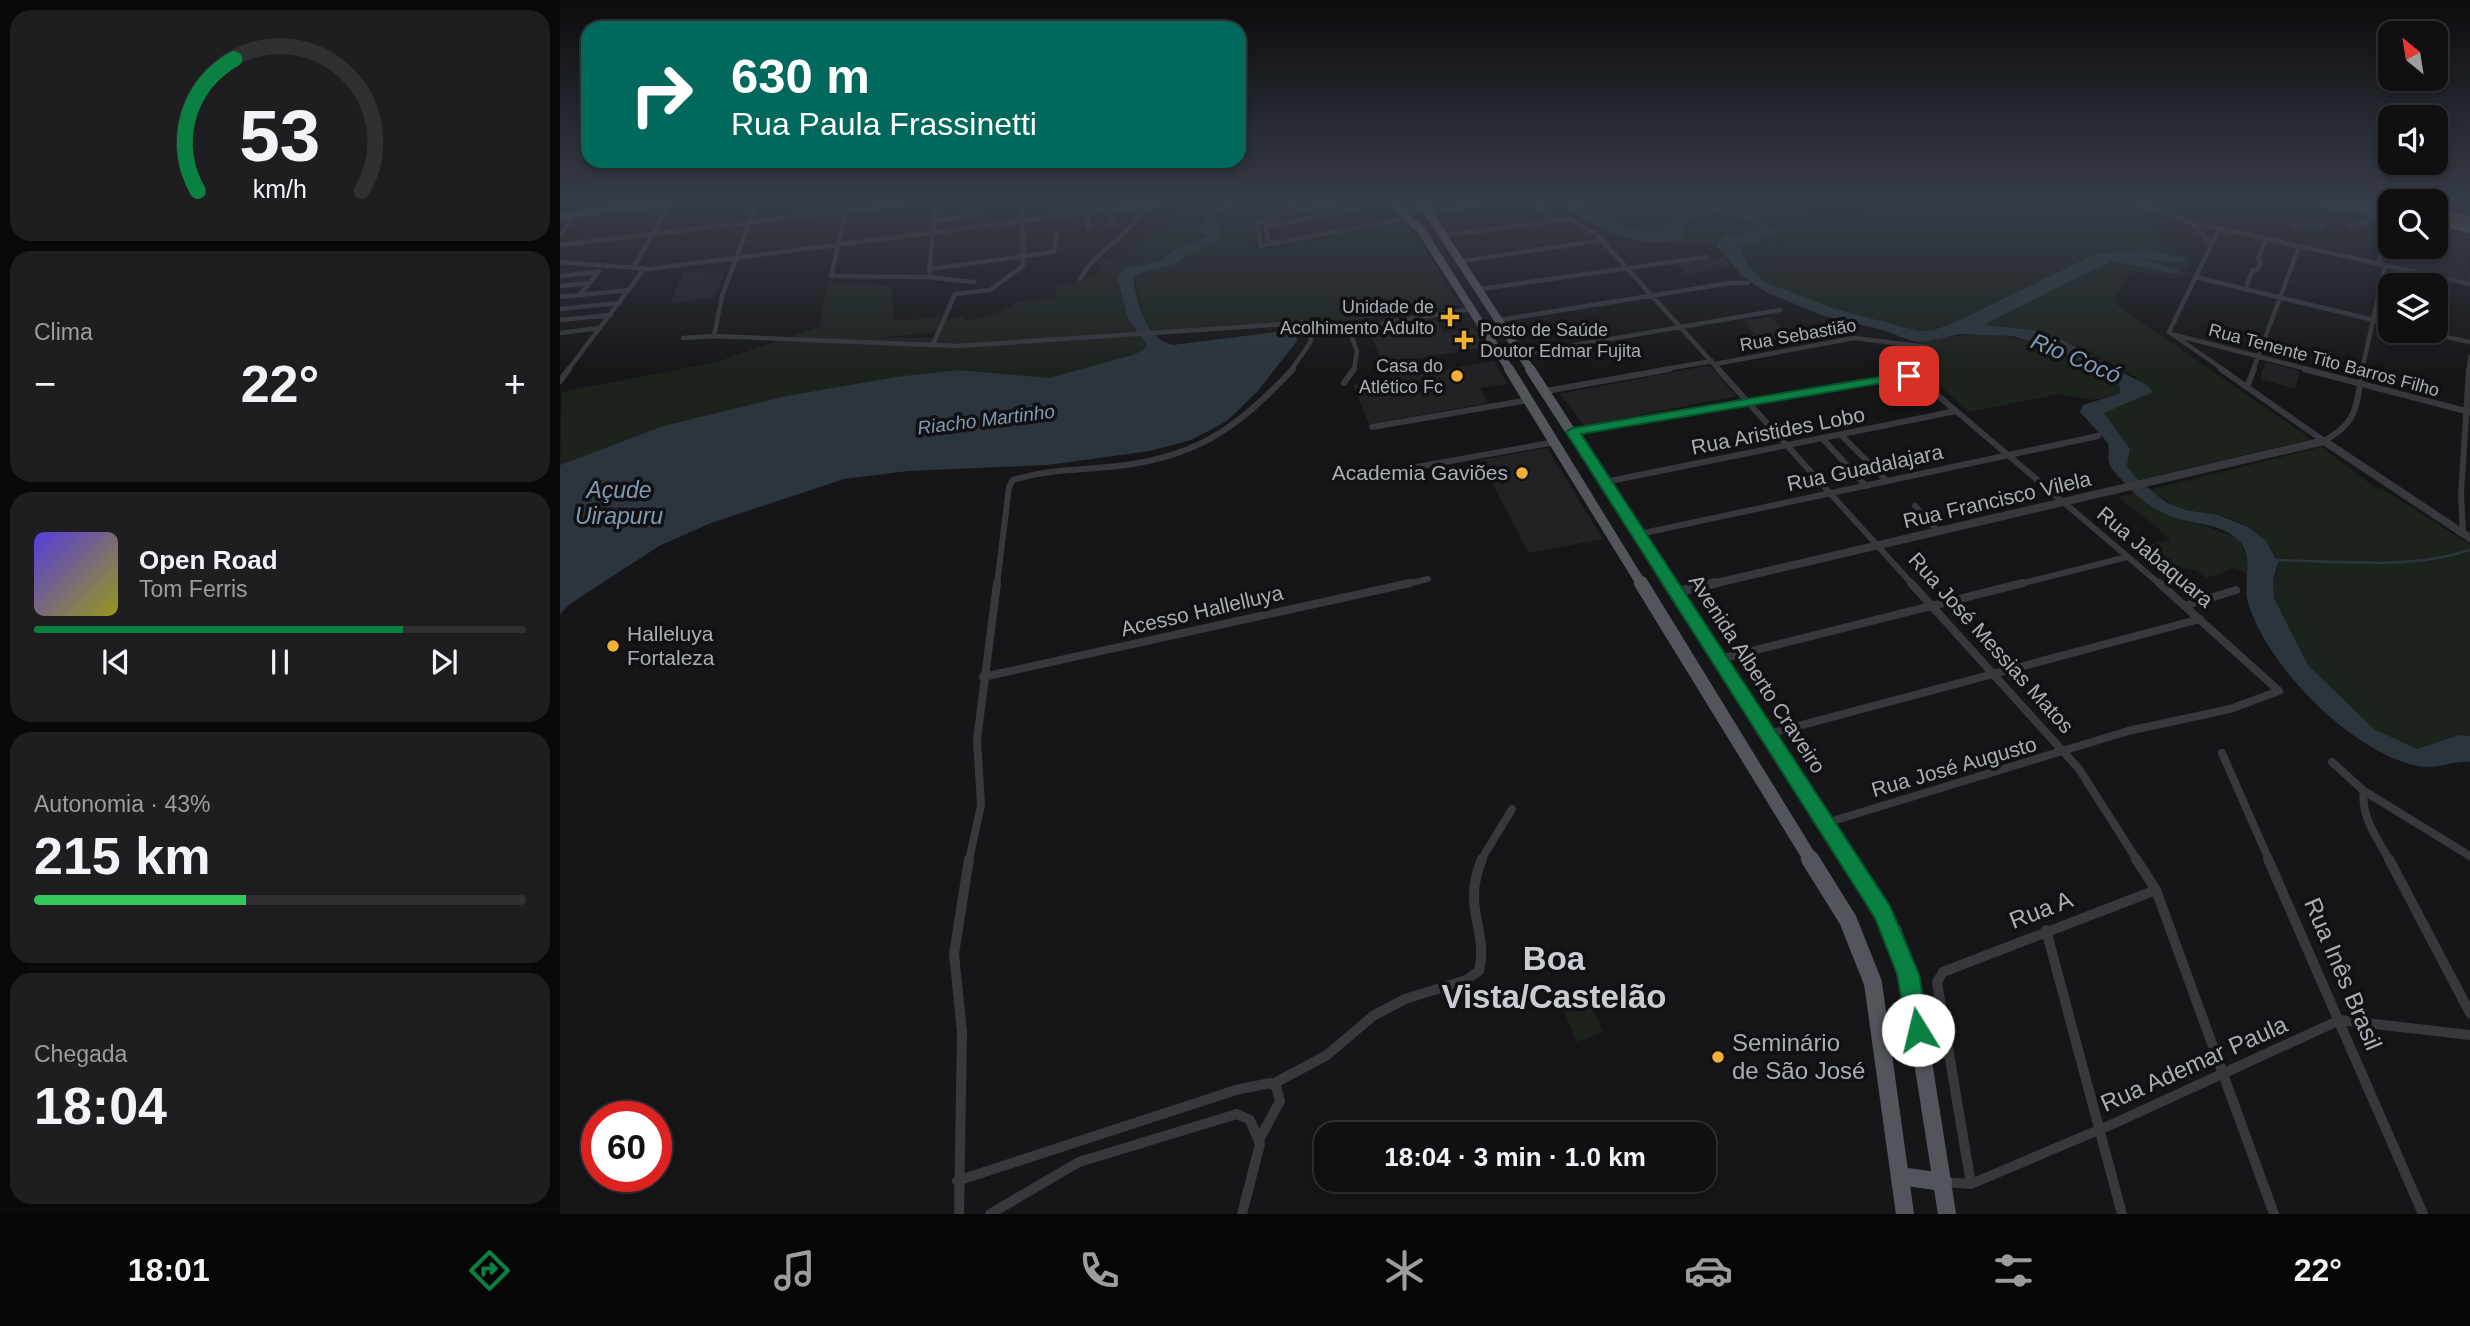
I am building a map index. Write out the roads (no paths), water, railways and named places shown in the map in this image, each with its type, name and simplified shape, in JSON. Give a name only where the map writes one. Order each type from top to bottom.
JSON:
[{"type":"main road","points":[[1441,260],[1848,920],[1873,982],[1905,1214]]},
{"type":"main road","name":"Avenida Alberto Craveiro","points":[[1462,261],[1883,913],[1908,974],[1947,1214]]},
{"type":"main road","points":[[1552,438],[1573,432]]},
{"type":"main road","points":[[1900,1176],[1943,1182]]},
{"type":"street","points":[[633,268],[638,260]]},
{"type":"street","points":[[560,264],[644,269],[722,260]]},
{"type":"street","points":[[713,336],[722,296],[735,260]]},
{"type":"street","points":[[834,260],[830,275],[927,277],[974,282]]},
{"type":"street","points":[[927,277],[931,260]]},
{"type":"street","points":[[930,269],[1003,260]]},
{"type":"street","points":[[933,344],[955,294],[990,290],[1021,269],[1023,260]]},
{"type":"street","points":[[1080,279],[1090,260]]},
{"type":"street","points":[[1462,261],[1471,260]]},
{"type":"street","name":"Rua José Messias Matos","points":[[1621,260],[2066,752],[2156,890],[2274,1214]]},
{"type":"street","points":[[1480,289],[1686,260]]},
{"type":"street","points":[[2203,260],[2168,329],[2171,334],[2466,536]]},
{"type":"street","points":[[2247,285],[2252,271],[2258,269],[2260,260]]},
{"type":"street","points":[[2247,387],[2295,260]]},
{"type":"street","points":[[2358,260],[2470,284]]},
{"type":"street","points":[[2378,264],[2379,260]]},
{"type":"street","points":[[579,295],[604,265]]},
{"type":"street","points":[[2324,440],[2339,434],[2350,422],[2385,266]]},
{"type":"street","points":[[560,381],[563,373],[611,315],[644,269]]},
{"type":"street","points":[[560,276],[598,272]]},
{"type":"street","points":[[2195,277],[2378,321]]},
{"type":"street","points":[[560,286],[589,283]]},
{"type":"street","points":[[1500,320],[1730,283],[1748,284]]},
{"type":"street","points":[[560,297],[629,290]]},
{"type":"street","points":[[560,309],[620,303]]},
{"type":"street","points":[[683,338],[713,336],[967,346],[1316,322],[1349,329],[1472,309]]},
{"type":"street","points":[[1522,354],[1780,310]]},
{"type":"street","points":[[560,320],[611,315]]},
{"type":"street","points":[[959,1214],[957,1181],[962,1032],[954,954],[973,832],[981,805],[977,740],[1008,492],[1013,480],[1037,474],[1157,460],[1186,454],[1210,442],[1233,427],[1303,360],[1316,322]]},
{"type":"street","points":[[560,339],[563,332],[600,328]]},
{"type":"street","points":[[1344,383],[1356,369],[1360,353],[1349,329]]},
{"type":"street","name":"Rua Tenente Tito Barros Filho","points":[[2171,334],[2468,412]]},
{"type":"street","points":[[2448,337],[2470,342]]},
{"type":"street","name":"Rua Sebastião","points":[[1546,391],[1854,338],[1927,347]]},
{"type":"street","points":[[2466,536],[2461,494],[2467,440],[2470,358]]},
{"type":"street","name":"Rua Jabaquara","points":[[1749,402],[1907,376],[1921,379],[2008,457],[2270,680]]},
{"type":"street","points":[[1372,427],[1529,400]]},
{"type":"street","points":[[1573,432],[1749,402]]},
{"type":"street","name":"Rua Aristides Lobo","points":[[1605,482],[1956,411]]},
{"type":"street","points":[[1841,435],[1887,481]]},
{"type":"street","name":"Rua Guadalajara","points":[[1639,534],[2098,436]]},
{"type":"street","points":[[1400,470],[1552,438]]},
{"type":"street","points":[[1822,438],[1866,486]]},
{"type":"street","name":"Rua Francisco Vilela","points":[[1677,592],[2155,482],[2324,440]]},
{"type":"street","points":[[1915,506],[1939,532]]},
{"type":"street","points":[[1720,659],[2126,557]]},
{"type":"street","name":"Acesso Hallelluya","points":[[983,677],[1428,579]]},
{"type":"street","points":[[2184,606],[2236,590]]},
{"type":"street","points":[[1768,734],[2200,619]]},
{"type":"street","name":"Rua José Augusto","points":[[1826,823],[2128,731],[2190,719],[2267,697],[2279,691],[2270,680]]},
{"type":"street","name":"Rua Inês Brasil","points":[[2222,753],[2423,1214]]},
{"type":"street","points":[[2332,762],[2364,791],[2470,856]]},
{"type":"street","points":[[2364,791],[2362,803],[2367,818],[2470,1013]]},
{"type":"street","points":[[957,1181],[1236,1090],[1265,1083],[1273,1084],[1327,1055],[1373,1016],[1405,999],[1466,980],[1479,971],[1480,945],[1472,904],[1474,884],[1494,832],[1512,809]]},
{"type":"street","name":"Rua A","points":[[1971,1184],[1937,982],[1943,972],[2046,930],[2156,890]]},
{"type":"street","points":[[2046,930],[2122,1214]]},
{"type":"street","points":[[2340,1020],[2470,1035]]},
{"type":"street","name":"Rua Ademar Paula","points":[[1943,1182],[1971,1184],[2100,1129],[2340,1020]]},
{"type":"street","points":[[1242,1214],[1259,1140],[1279,1105],[1278,1091],[1273,1084]]},
{"type":"street","points":[[990,1214],[1079,1162],[1220,1116],[1244,1115],[1256,1127],[1259,1140]]},
{"type":"water","name":"Açude Uirapuru","points":[[1162,260],[1180,260],[1138,274],[1133,279],[1144,320],[1155,336],[1163,341],[1173,345],[1275,332],[1296,334],[1297,341],[1258,391],[1227,421],[1191,440],[1150,451],[1048,465],[908,471],[844,479],[711,523],[659,546],[570,604],[560,614],[560,465],[663,426],[781,397],[895,377],[958,370],[1049,378],[1129,356],[1144,350],[1147,345],[1128,319],[1118,280],[1120,272],[1126,268]]},
{"type":"water","name":"Rio Cocó","points":[[1728,260],[1745,260],[1748,267],[1765,282],[1832,308],[1919,331],[1934,330],[1958,321],[2083,260],[2142,260],[2179,270],[2176,274],[2112,261],[1983,325],[2032,330],[2061,339],[2148,386],[2153,392],[2104,413],[2130,449],[2127,466],[2138,480],[2167,503],[2186,510],[2218,515],[2248,527],[2266,541],[2278,562],[2273,581],[2274,598],[2308,665],[2374,729],[2417,749],[2459,735],[2470,736],[2470,762],[2422,767],[2388,756],[2338,724],[2314,702],[2274,655],[2259,630],[2247,598],[2246,555],[2238,540],[2216,528],[2158,511],[2133,492],[2111,467],[2108,461],[2108,443],[2080,412],[2083,405],[2121,393],[2118,381],[2061,352],[2013,336],[1960,334],[1925,342],[1912,341],[1883,330],[1824,316],[1766,292],[1742,276]]},
{"type":"water","name":"Rio Cocó","points":[[2147,260],[2185,260],[2183,263]]},
{"type":"waterway","points":[[2275,560],[2399,562],[2470,550]]},
{"type":"place","name":"Unidade de Acolhimento Adulto","points":[[1450,317]]},
{"type":"place","name":"Posto de Saúde Doutor Edmar Fujita","points":[[1464,340]]},
{"type":"place","name":"Casa do Atlético Fc","points":[[1457,376]]},
{"type":"place","name":"Academia Gaviões","points":[[1522,473]]},
{"type":"place","name":"Halleluya Fortaleza","points":[[613,646]]},
{"type":"place","name":"Seminário de São José","points":[[1718,1057]]},
{"type":"district","name":"Boa Vista/Castelão","points":[[1554,977]]},
{"type":"water label","name":"Riacho Martinho","points":[[986,419]]}]
